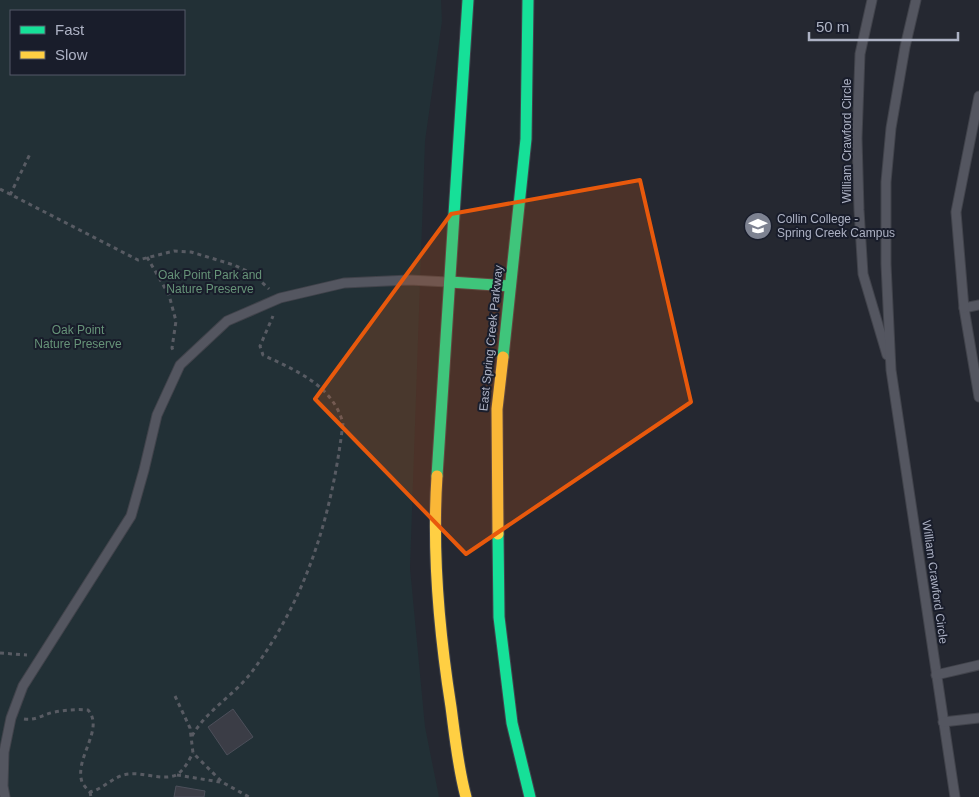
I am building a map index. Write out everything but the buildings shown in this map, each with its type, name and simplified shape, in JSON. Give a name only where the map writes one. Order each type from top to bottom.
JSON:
[{"type":"main road","points":[[466,797],[461,778],[444,662],[436,568],[436,487],[468,0]]},
{"type":"main road","name":"East Spring Creek Parkway","points":[[528,0],[526,140],[497,409],[499,617],[512,723],[530,797]]},
{"type":"main road","points":[[450,282],[510,286]]},
{"type":"lane","name":"William Crawford Circle","points":[[872,0],[860,54],[857,138],[859,210],[863,274],[891,370]]},
{"type":"lane","name":"William Crawford Circle","points":[[916,0],[905,47],[891,128],[886,182],[886,264],[891,370],[955,797]]},
{"type":"lane","points":[[979,96],[956,212],[964,308],[979,397]]},
{"type":"lane","points":[[5,797],[3,786],[4,752],[11,718],[23,686],[131,516],[157,415],[180,365],[227,321],[280,298],[344,283],[409,280],[450,282]]},
{"type":"lane","points":[[964,308],[979,305]]},
{"type":"lane","points":[[936,675],[979,665]]},
{"type":"lane","points":[[943,722],[979,718]]},
{"type":"path","points":[[10,195],[30,154]]},
{"type":"path","points":[[0,189],[138,260],[174,251],[191,252],[228,262],[253,274],[280,298],[260,346],[263,356],[295,369],[320,385],[335,403],[343,423],[339,459],[332,494],[314,556],[301,588],[262,658],[243,682],[198,725],[192,736]]},
{"type":"path","points":[[147,258],[169,295],[176,321],[172,348],[180,365]]},
{"type":"path","points":[[0,653],[42,657]]},
{"type":"path","points":[[175,696],[190,728],[193,753],[185,766],[176,774]]},
{"type":"path","points":[[11,718],[32,720],[54,712],[78,709],[88,710],[92,715],[94,730],[86,746],[81,769],[82,783],[90,792],[91,797]]},
{"type":"path","points":[[193,753],[222,782],[249,797]]},
{"type":"path","points":[[90,792],[99,790],[110,781],[127,774],[163,776],[176,774],[222,782]]},
{"type":"highlighted area","points":[[640,180],[691,402],[466,554],[315,399],[451,214]]},
{"type":"green space","name":"Oak Point Park and Nature Preserve","points":[[0,0],[441,0],[442,21],[425,141],[410,568],[425,727],[439,797],[0,797]]},
{"type":"traffic: fast","points":[[437,476],[468,0]]},
{"type":"traffic: fast","points":[[503,357],[526,139],[528,0]]},
{"type":"traffic: fast","points":[[450,282],[510,286]]},
{"type":"traffic: fast","points":[[498,534],[499,617],[512,723],[530,797]]},
{"type":"traffic: slow","points":[[498,534],[497,409],[503,357]]},
{"type":"traffic: slow","points":[[437,476],[435,534],[440,621],[457,752],[466,797]]},
{"type":"place","name":"Collin College - Spring Creek Campus","points":[[758,226]]},
{"type":"park label","name":"Oak Point Nature Preserve","points":[[78,337]]}]
